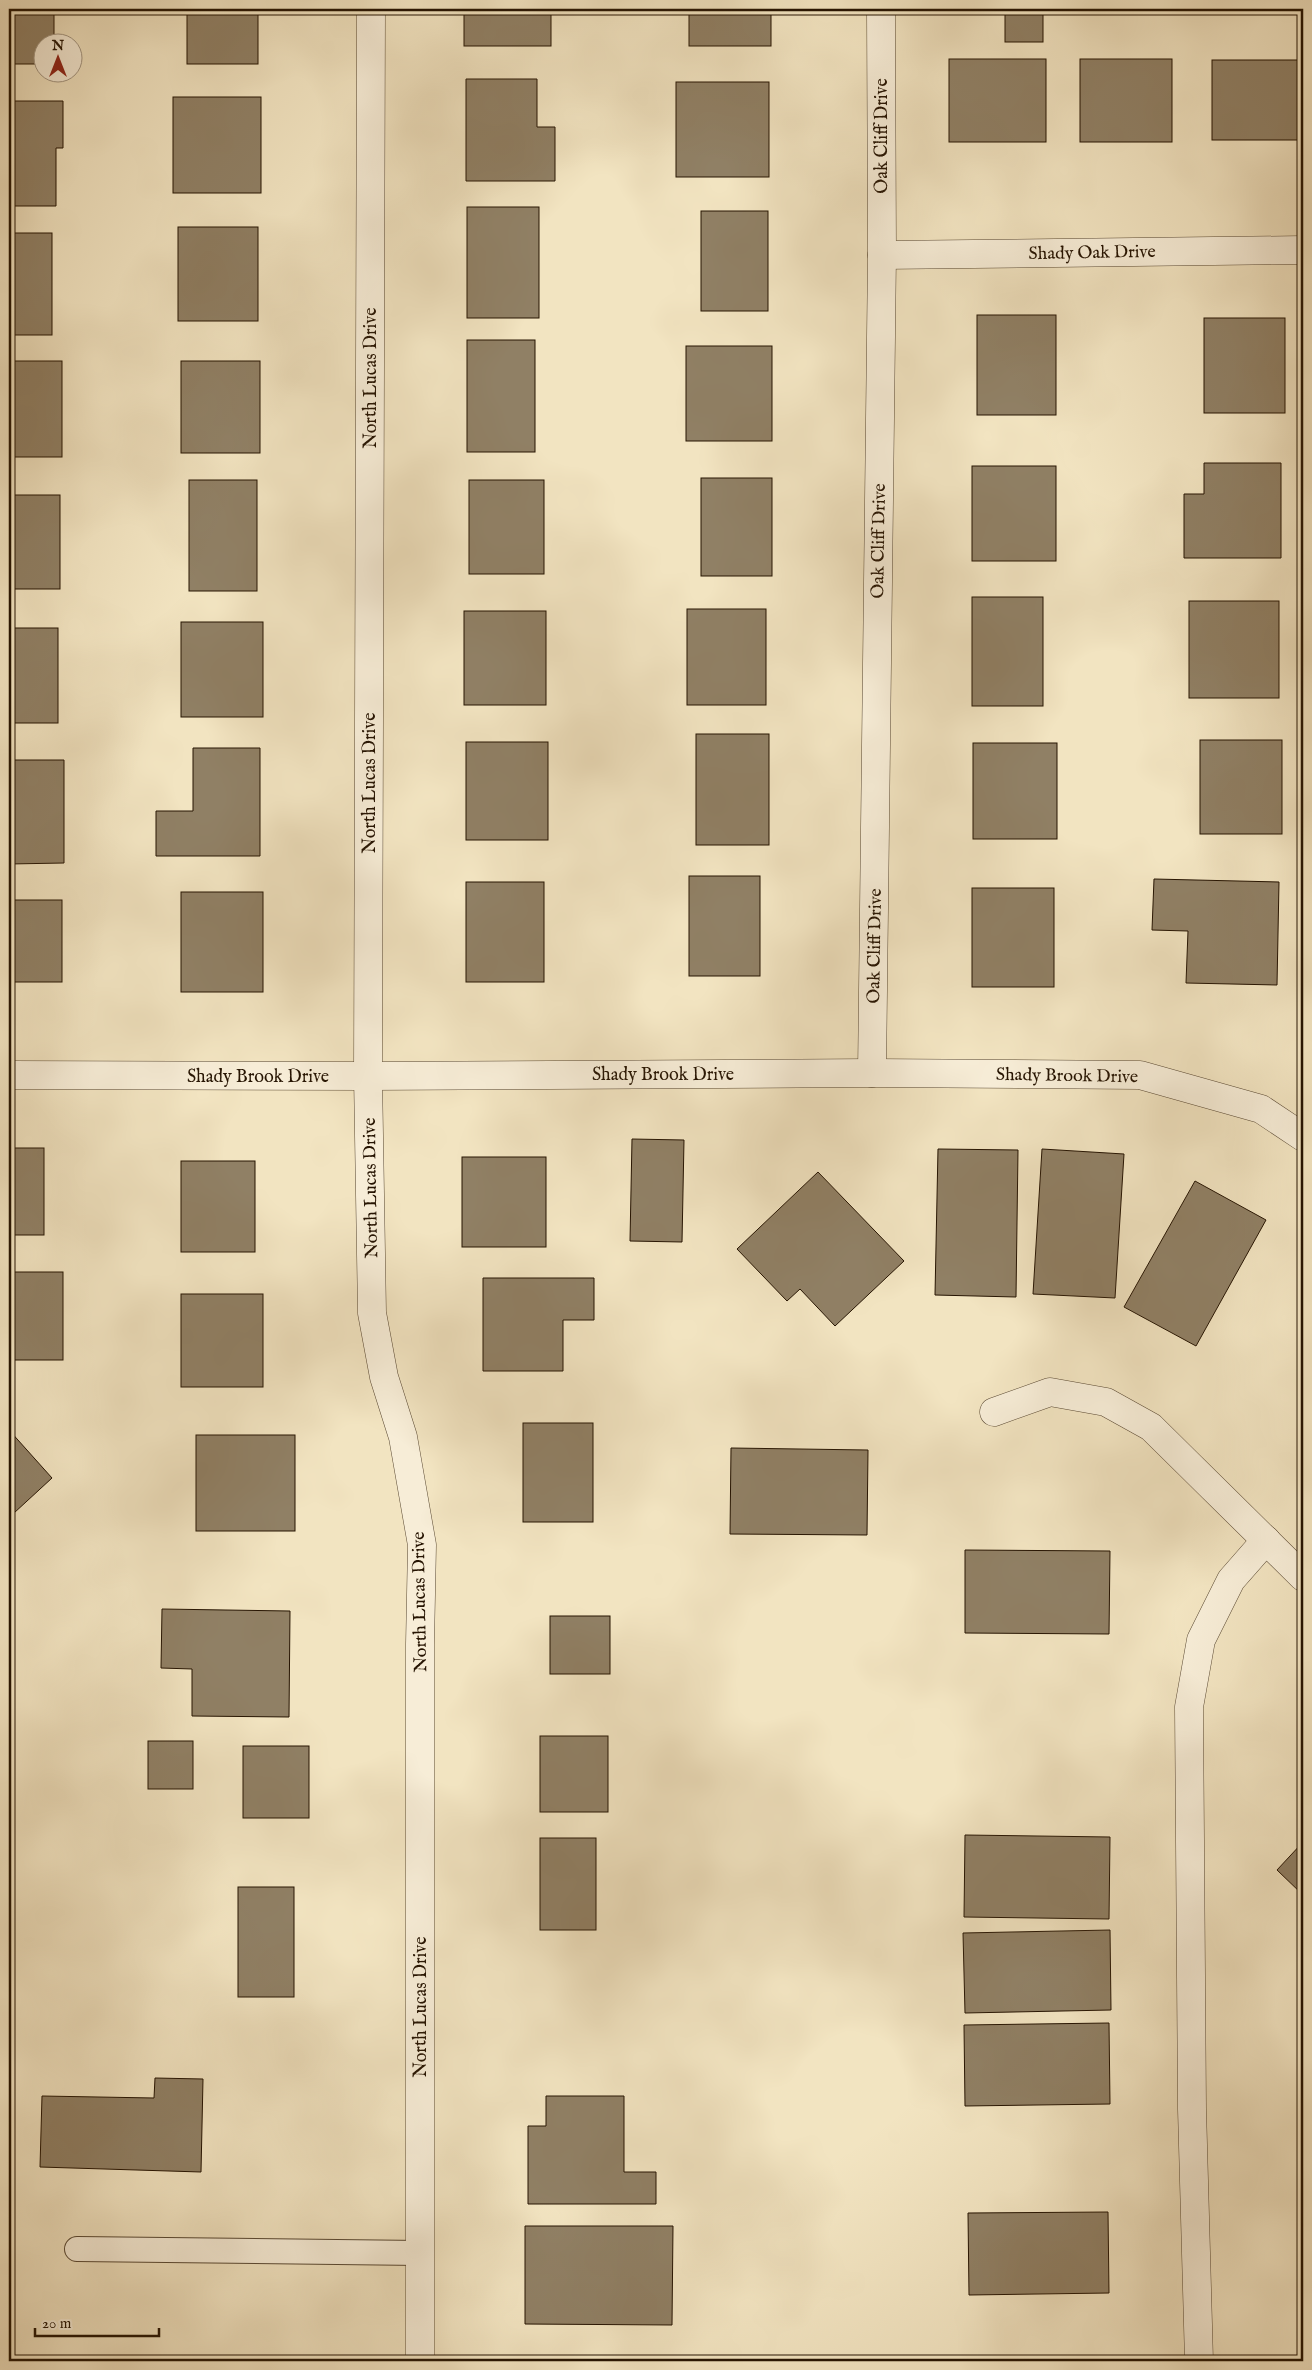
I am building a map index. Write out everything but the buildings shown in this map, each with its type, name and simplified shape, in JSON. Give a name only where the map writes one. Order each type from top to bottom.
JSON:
[{"type":"street","name":"North Lucas Drive","points":[[371,9],[368,1076],[372,1313],[384,1377],[403,1437],[422,1545],[420,1644],[420,2361]]},
{"type":"street","name":"Oak Cliff Drive","points":[[872,1073],[882,255],[881,9]]},
{"type":"street","name":"Shady Oak Drive","points":[[882,255],[1303,250]]},
{"type":"street","name":"Shady Brook Drive","points":[[9,1074],[368,1076],[872,1073],[1140,1075],[1261,1109],[1303,1137]]},
{"type":"street","points":[[994,1412],[1050,1392],[1106,1402],[1151,1427],[1303,1577]]},
{"type":"street","points":[[1199,2361],[1192,2108],[1189,1706],[1202,1640],[1231,1580],[1266,1540]]},
{"type":"lane","points":[[77,2249],[420,2253]]}]
